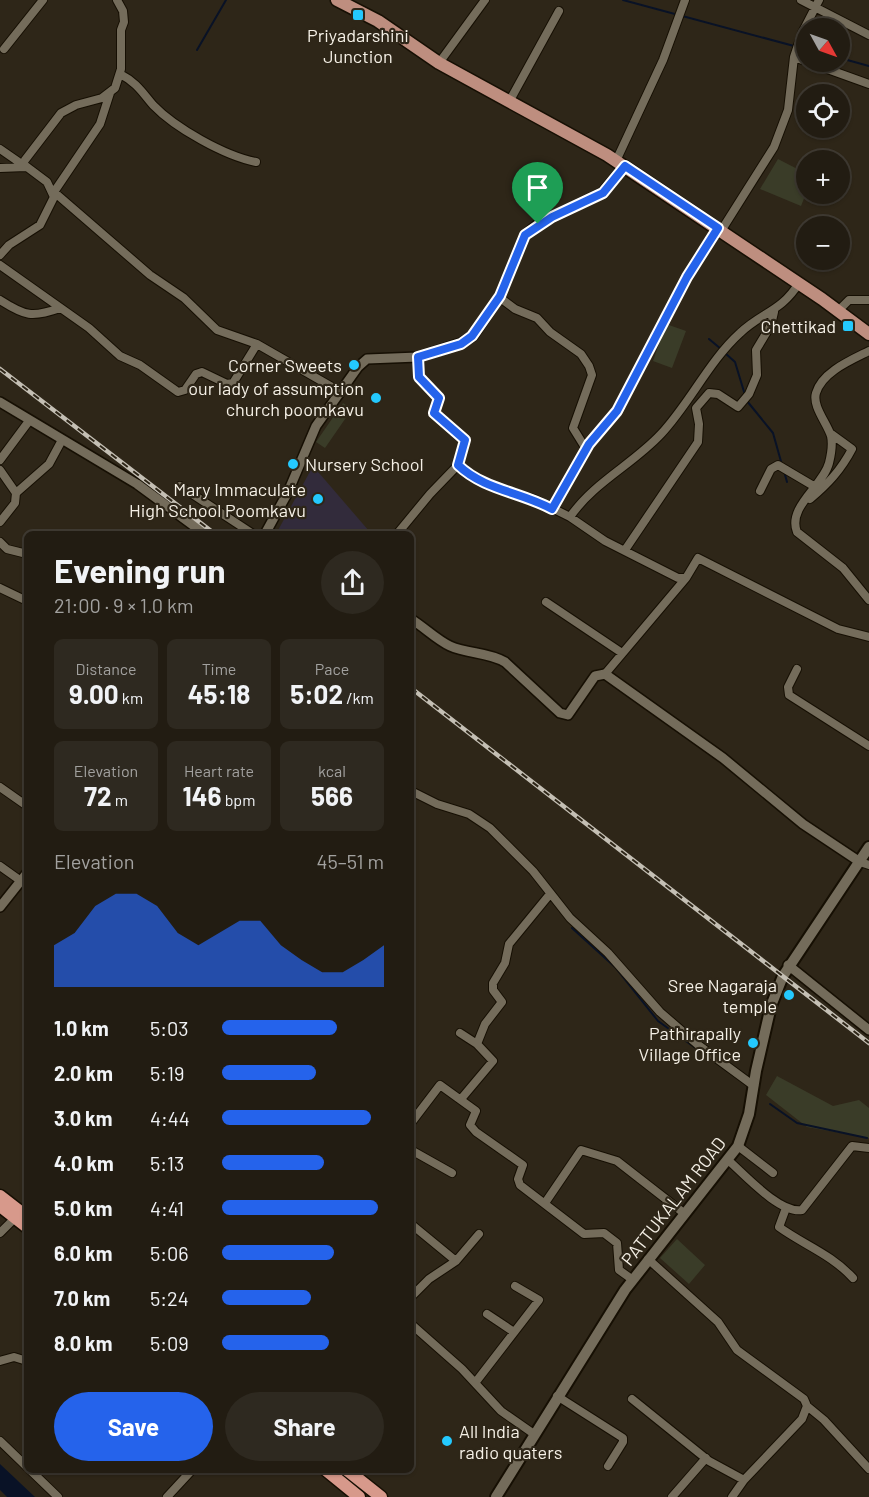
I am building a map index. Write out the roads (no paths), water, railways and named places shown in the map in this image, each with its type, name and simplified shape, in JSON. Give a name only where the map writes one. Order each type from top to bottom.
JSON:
[{"type":"highway","points":[[0,1196],[21,1217]]},
{"type":"highway","points":[[0,1206],[21,1217]]},
{"type":"highway","points":[[330,1473],[359,1497]]},
{"type":"highway","points":[[351,1473],[381,1497]]},
{"type":"main road","points":[[337,0],[358,5],[439,63],[621,163],[799,283],[869,334]]},
{"type":"main road","name":"PATTUKALAM ROAD","points":[[496,1497],[557,1396],[633,1280],[738,1146],[749,1114],[771,1006],[788,965],[864,864],[869,847]]},
{"type":"street","points":[[4,49],[43,0]]},
{"type":"street","points":[[0,255],[9,245],[40,225],[54,198],[54,192],[100,124],[110,93],[120,74],[121,30],[124,22],[123,11],[117,0]]},
{"type":"street","points":[[439,63],[485,0]]},
{"type":"street","points":[[267,531],[288,492],[308,440],[339,391],[367,359],[418,357],[461,344],[472,336],[499,297],[520,245],[532,228],[603,193],[621,163],[685,0]]},
{"type":"street","points":[[801,0],[818,4],[869,35]]},
{"type":"street","points":[[552,509],[586,449],[617,411],[687,277],[774,147],[788,110],[794,57],[802,33],[818,4]]},
{"type":"street","points":[[509,102],[559,10]]},
{"type":"street","points":[[794,57],[869,84]]},
{"type":"street","points":[[120,74],[135,82],[153,105],[180,127],[244,160],[256,162]]},
{"type":"street","points":[[26,167],[25,160],[61,113],[110,93]]},
{"type":"street","points":[[0,149],[47,182],[54,192],[150,275],[184,298],[217,330],[257,344],[339,391]]},
{"type":"street","points":[[0,168],[26,167]]},
{"type":"street","points":[[0,265],[60,308],[120,356],[140,365],[178,392],[185,390],[196,374],[202,372],[227,384],[233,383],[257,344]]},
{"type":"street","points":[[570,517],[590,491],[639,456],[663,432],[728,346],[753,323],[774,312],[790,297],[799,283]]},
{"type":"street","points":[[499,297],[515,309],[537,318],[550,332],[581,354],[589,366],[592,375],[573,428],[586,449]]},
{"type":"street","points":[[0,300],[27,315],[40,315],[60,308]]},
{"type":"street","points":[[838,311],[849,300],[869,300]]},
{"type":"street","points":[[625,550],[698,442],[699,423],[696,408],[709,393],[718,394],[738,407],[749,394],[757,375],[756,350],[771,325],[774,312]]},
{"type":"street","points":[[818,488],[828,465],[831,450],[830,432],[816,402],[816,394],[831,373],[869,351]]},
{"type":"street","points":[[400,531],[430,494],[458,465],[465,440],[434,413],[439,398],[419,377],[418,357]]},
{"type":"street","points":[[0,402],[137,484],[201,531]]},
{"type":"street","points":[[0,460],[29,421]]},
{"type":"street","points":[[830,432],[852,449],[844,464],[802,505],[796,521],[797,532],[843,567],[869,600]]},
{"type":"street","points":[[16,493],[49,464],[62,440]]},
{"type":"street","points":[[458,465],[488,485],[534,500],[570,517],[678,578],[686,578]]},
{"type":"street","points":[[760,491],[771,469],[778,465],[818,488]]},
{"type":"street","points":[[0,470],[16,493],[15,503],[0,522]]},
{"type":"street","points":[[180,486],[248,531]]},
{"type":"street","points":[[0,542],[7,549],[24,553]]},
{"type":"street","points":[[414,621],[449,646],[475,654],[495,656],[505,662],[560,713],[568,715],[595,676],[605,674],[686,578],[698,558],[838,629],[869,637]]},
{"type":"street","points":[[0,588],[24,600]]},
{"type":"street","points":[[546,602],[622,653]]},
{"type":"street","points":[[797,669],[788,687],[789,695],[795,701],[869,746]]},
{"type":"street","points":[[605,674],[723,758],[803,824],[864,864]]},
{"type":"street","points":[[0,787],[24,804]]},
{"type":"street","points":[[414,792],[437,804],[469,814],[485,824],[533,871],[570,918],[608,953],[667,1019],[754,1086]]},
{"type":"street","points":[[0,866],[24,877],[0,907]]},
{"type":"street","points":[[477,1044],[484,1024],[502,1002],[493,990],[493,983],[505,963],[509,944],[550,894]]},
{"type":"street","points":[[788,965],[869,1030]]},
{"type":"street","points":[[460,1033],[477,1044],[493,1061],[461,1099]]},
{"type":"street","points":[[414,1119],[440,1085],[461,1099],[476,1111],[471,1127],[523,1165],[518,1179],[520,1185],[584,1234],[604,1233],[617,1243],[619,1270],[633,1280]]},
{"type":"street","points":[[738,1146],[772,1173]]},
{"type":"street","points":[[728,1160],[786,1208],[802,1210],[852,1146],[867,1147]]},
{"type":"street","points":[[545,1203],[581,1150],[617,1161],[685,1214]]},
{"type":"street","points":[[414,1152],[452,1173]]},
{"type":"street","points":[[786,1208],[779,1227],[800,1242],[807,1242],[837,1261],[853,1278]]},
{"type":"street","points":[[0,1233],[21,1217]]},
{"type":"street","points":[[414,1226],[456,1261]]},
{"type":"street","points":[[414,1295],[429,1279],[456,1261],[478,1234]]},
{"type":"street","points":[[648,1259],[718,1322],[737,1350],[804,1399],[807,1406],[825,1419],[869,1469]]},
{"type":"street","points":[[475,1383],[539,1300],[515,1286]]},
{"type":"street","points":[[487,1314],[514,1332]]},
{"type":"street","points":[[414,1327],[475,1383],[501,1411],[534,1434]]},
{"type":"street","points":[[0,1361],[14,1357],[24,1360]]},
{"type":"street","points":[[557,1396],[623,1438],[623,1442],[608,1466]]},
{"type":"street","points":[[632,1399],[706,1458],[744,1480]]},
{"type":"street","points":[[732,1497],[744,1480],[783,1442],[802,1419],[807,1406]]},
{"type":"street","points":[[0,1442],[24,1465]]},
{"type":"street","points":[[672,1497],[706,1458]]},
{"type":"street","points":[[32,1473],[58,1497]]},
{"type":"street","points":[[167,1497],[189,1473]]},
{"type":"water","points":[[0,1464],[35,1497],[7,1497],[0,1490]]},
{"type":"waterway","points":[[197,50],[226,0]]},
{"type":"waterway","points":[[623,0],[794,46]]},
{"type":"waterway","points":[[850,61],[869,66]]},
{"type":"waterway","points":[[709,339],[721,349]]},
{"type":"waterway","points":[[725,353],[735,362],[745,395]]},
{"type":"waterway","points":[[747,401],[773,433],[782,465]]},
{"type":"waterway","points":[[784,471],[787,482]]},
{"type":"waterway","points":[[572,928],[615,967],[658,1021],[729,1072]]},
{"type":"waterway","points":[[770,1104],[797,1123],[867,1138]]},
{"type":"railway","points":[[0,369],[211,531]]},
{"type":"railway","points":[[414,690],[869,1043]]},
{"type":"place","name":"Priyadarshini Junction","points":[[358,15]]},
{"type":"place","name":"Chettikad","points":[[848,326]]},
{"type":"place","name":"Corner Sweets","points":[[354,365]]},
{"type":"place","name":"our lady of assumption church poomkavu","points":[[376,398]]},
{"type":"place","name":"Nursery School","points":[[293,464]]},
{"type":"place","name":"Mary Immaculate High School Poomkavu","points":[[318,499]]},
{"type":"place","name":"Sree Nagaraja temple","points":[[789,995]]},
{"type":"place","name":"Pathirapally Village Office","points":[[753,1043]]},
{"type":"place","name":"All India radio quaters","points":[[447,1441]]}]
